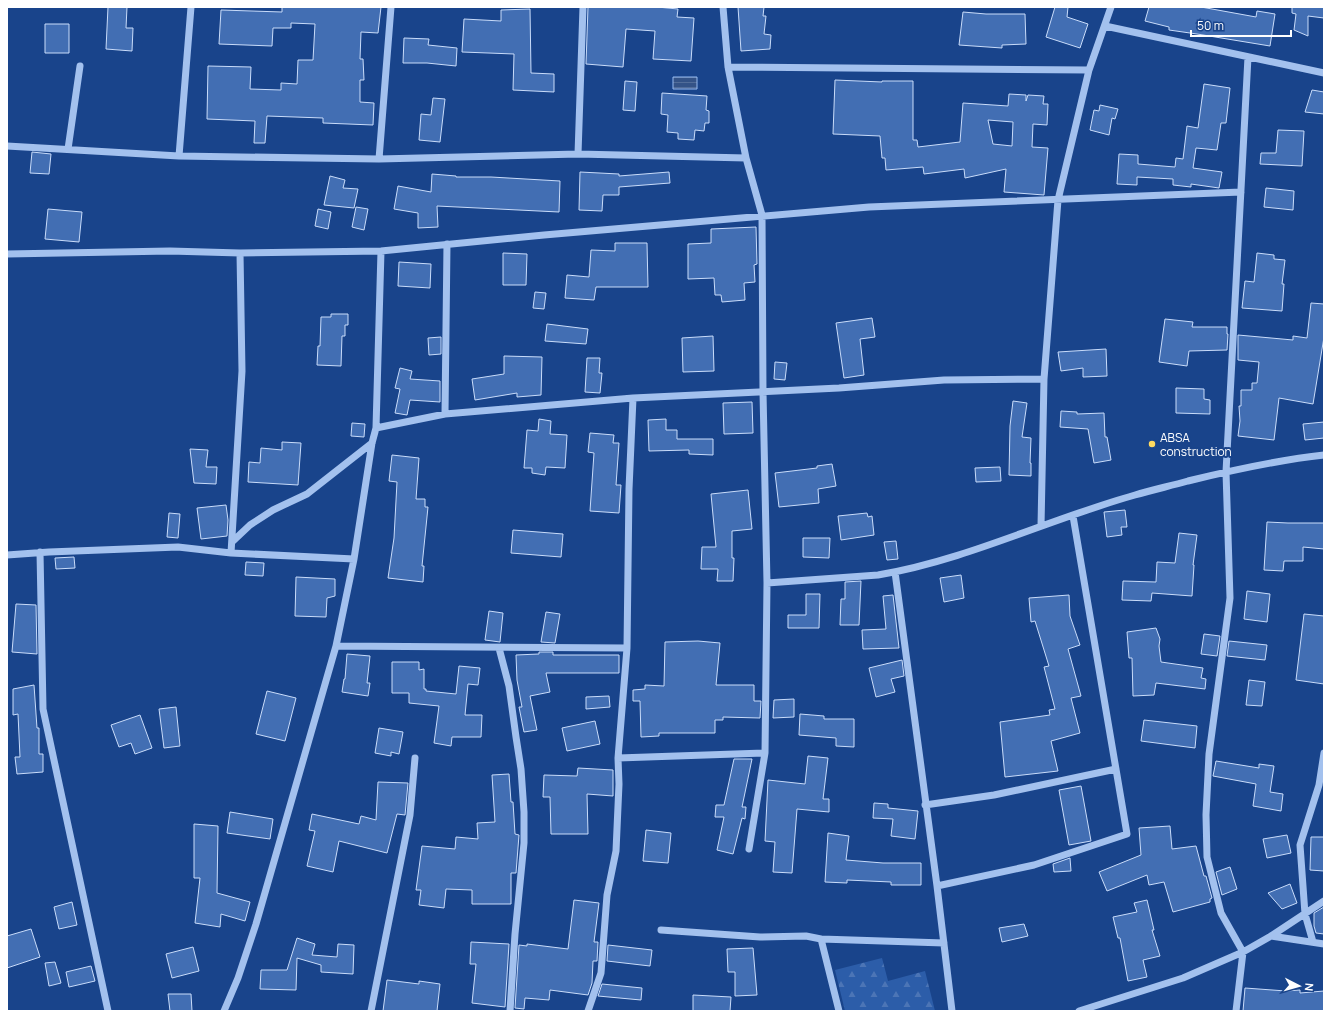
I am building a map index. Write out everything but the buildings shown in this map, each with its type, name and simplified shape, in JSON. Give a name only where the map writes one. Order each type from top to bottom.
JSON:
[{"type":"street","points":[[179,156],[191,7]]},
{"type":"street","points":[[379,159],[391,7]]},
{"type":"street","points":[[578,154],[583,7]]},
{"type":"street","points":[[723,7],[728,67],[746,158],[762,215],[767,583],[765,753],[749,849]]},
{"type":"street","points":[[1041,526],[1044,379],[1058,200],[1089,70],[1111,7]]},
{"type":"street","points":[[1105,26],[1324,73]]},
{"type":"street","points":[[1236,1011],[1243,952],[1221,913],[1207,857],[1206,815],[1209,754],[1230,598],[1226,472],[1248,57]]},
{"type":"street","points":[[68,149],[80,66]]},
{"type":"street","points":[[728,67],[1089,70]]},
{"type":"street","points":[[7,146],[179,156],[379,159],[578,154],[746,158]]},
{"type":"street","points":[[7,254],[170,251],[240,253],[381,251],[762,215],[869,207],[1241,192]]},
{"type":"street","points":[[445,414],[447,244]]},
{"type":"street","points":[[224,1011],[238,978],[256,924],[336,646],[354,559],[372,443],[376,428],[381,251]]},
{"type":"street","points":[[231,553],[242,370],[240,253]]},
{"type":"street","points":[[376,428],[445,414],[633,398],[839,388],[944,380],[1044,379]]},
{"type":"street","points":[[588,1011],[600,973],[607,895],[616,851],[619,784],[618,758],[627,648],[629,489],[633,398]]},
{"type":"street","points":[[232,542],[250,525],[273,510],[307,494],[372,443]]},
{"type":"street","points":[[767,583],[878,575],[895,572],[949,558],[1134,495],[1226,472],[1289,459],[1324,455]]},
{"type":"street","points":[[937,886],[1034,865],[1127,834],[1072,516]]},
{"type":"street","points":[[7,555],[40,552],[178,547],[231,553],[354,559]]},
{"type":"street","points":[[40,552],[43,709],[108,1011]]},
{"type":"street","points":[[895,572],[937,886],[952,1011]]},
{"type":"street","points":[[336,646],[627,648]]},
{"type":"street","points":[[499,648],[509,686],[522,769],[524,812],[524,843],[515,934],[510,1011]]},
{"type":"street","points":[[618,758],[765,753]]},
{"type":"street","points":[[1313,942],[1305,914],[1300,845],[1319,785],[1324,753]]},
{"type":"street","points":[[371,1011],[410,815],[415,758]]},
{"type":"street","points":[[925,804],[994,795],[1116,769]]},
{"type":"street","points":[[1079,1011],[1183,978],[1243,952],[1272,936],[1324,901]]},
{"type":"street","points":[[661,930],[760,937],[806,936],[821,939],[944,943]]},
{"type":"street","points":[[1272,936],[1324,944]]},
{"type":"street","points":[[821,939],[839,1011]]},
{"type":"green space","points":[[882,958],[888,981],[925,971],[935,1011],[845,1011],[835,970]]},
{"type":"shaded area","points":[[673,77],[697,77],[697,89],[673,89]]},
{"type":"place","name":"ABSA construction","points":[[1152,444]]}]
